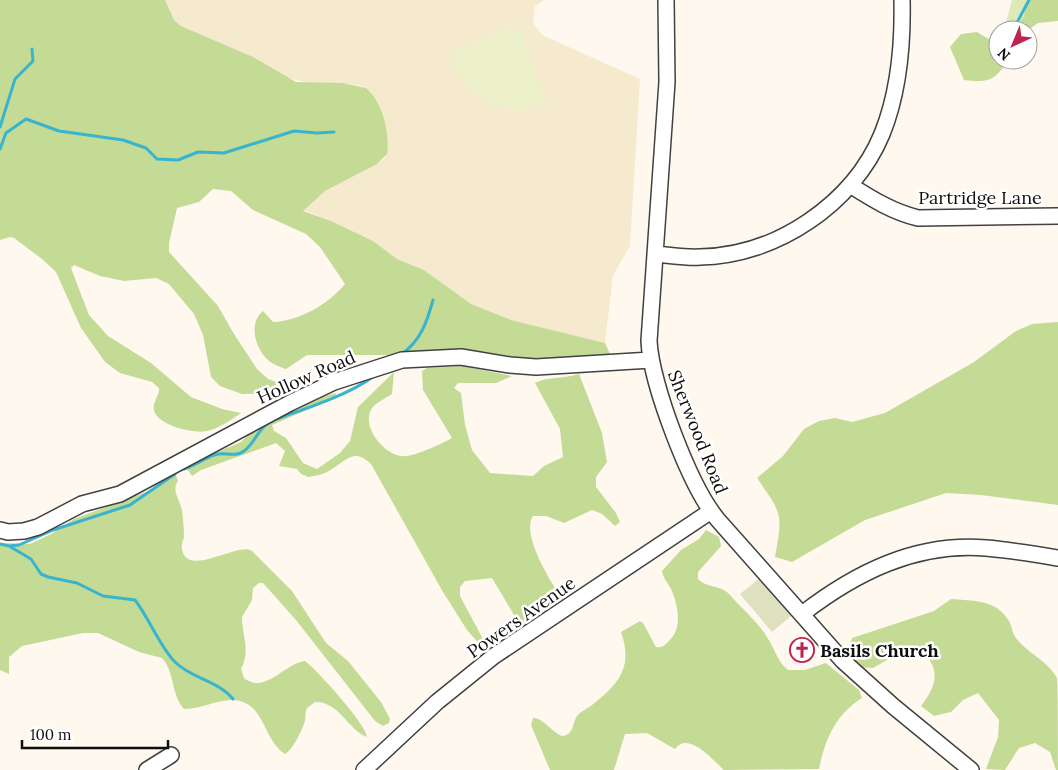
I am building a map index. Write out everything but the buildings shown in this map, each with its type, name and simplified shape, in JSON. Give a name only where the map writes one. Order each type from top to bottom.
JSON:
[{"type":"street","name":"Sherwood Road","points":[[666,0],[667,82],[650,317],[650,360],[659,391],[689,467],[703,499],[711,511],[834,651],[861,678],[970,770]]},
{"type":"street","points":[[655,254],[700,257],[749,250],[794,230],[814,218],[850,186],[872,155],[889,113],[900,56],[902,0]]},
{"type":"street","name":"Partridge Lane","points":[[850,186],[886,207],[918,218],[1058,216]]},
{"type":"street","name":"Hollow Road","points":[[0,530],[16,532],[38,527],[82,504],[120,494],[290,403],[334,382],[402,360],[462,357],[536,367],[650,360]]},
{"type":"street","name":"Powers Avenue","points":[[364,770],[437,702],[494,656],[711,511]]},
{"type":"street","points":[[802,614],[851,580],[896,559],[920,552],[949,548],[984,548],[1058,558]]},
{"type":"street","points":[[147,770],[171,755]]},
{"type":"shaded area","points":[[165,0],[544,0],[535,6],[533,23],[542,35],[640,79],[630,246],[613,275],[605,343],[511,320],[471,304],[424,270],[397,259],[373,241],[303,210],[325,191],[385,158],[377,103],[370,91],[362,86],[343,83],[310,83],[287,78],[253,57],[181,26],[174,20]]},
{"type":"green space","points":[[0,0],[165,0],[174,20],[181,26],[253,57],[296,82],[343,83],[366,88],[377,101],[384,119],[388,146],[387,154],[377,164],[325,191],[303,211],[331,221],[373,241],[397,259],[424,270],[471,304],[511,320],[605,343],[610,354],[532,359],[463,350],[424,351],[388,355],[307,355],[286,369],[272,363],[263,355],[255,336],[258,316],[263,311],[273,322],[303,315],[322,305],[345,284],[320,247],[306,234],[253,210],[231,191],[213,189],[199,202],[177,208],[169,243],[169,252],[218,306],[257,369],[268,379],[292,387],[280,393],[242,394],[220,386],[211,377],[203,335],[194,314],[169,284],[156,278],[124,281],[100,276],[74,265],[71,268],[89,315],[108,336],[151,363],[191,397],[222,409],[241,413],[221,426],[202,432],[179,428],[164,422],[158,418],[154,410],[154,403],[159,388],[152,382],[120,373],[105,362],[81,328],[56,272],[14,238],[10,237],[0,240]]},
{"type":"green space","points":[[1012,0],[1053,0],[1026,20],[1007,20]]},
{"type":"green space","points":[[1027,0],[1058,0],[1058,21],[1038,23],[1038,20],[1022,20]]},
{"type":"green space","points":[[511,26],[521,31],[546,102],[531,108],[501,107],[487,100],[464,80],[455,67],[449,53]]},
{"type":"green space","points":[[977,32],[988,39],[988,70],[1000,70],[995,76],[985,81],[964,80],[950,47],[961,34]]},
{"type":"green space","points":[[1058,322],[1058,505],[981,495],[946,493],[865,520],[792,562],[775,557],[779,531],[778,514],[776,507],[757,478],[783,456],[804,429],[819,421],[835,418],[852,422],[885,413],[974,362],[1016,331],[1032,324]]},
{"type":"green space","points":[[462,366],[512,376],[496,383],[458,383],[454,388],[461,393],[465,425],[472,450],[490,473],[533,476],[544,466],[563,457],[560,429],[535,383],[546,379],[579,374],[602,433],[607,462],[596,477],[596,487],[616,513],[620,522],[615,526],[602,514],[592,510],[564,523],[546,516],[533,516],[530,524],[533,544],[543,567],[559,594],[559,599],[520,625],[492,578],[465,581],[460,587],[460,596],[483,639],[485,644],[482,647],[467,630],[443,592],[371,464],[364,459],[359,456],[353,456],[327,472],[308,477],[301,474],[297,469],[279,466],[285,451],[276,443],[201,470],[192,476],[185,466],[241,442],[251,432],[308,400],[336,393],[335,398],[272,425],[274,431],[286,438],[303,463],[317,469],[340,453],[350,441],[358,407],[394,372],[392,394],[375,405],[369,414],[371,429],[381,444],[394,454],[406,456],[419,453],[452,438],[423,390],[422,371],[427,368]]},
{"type":"green space","points":[[175,472],[178,481],[175,488],[182,510],[184,537],[182,548],[186,557],[193,561],[214,558],[245,549],[252,551],[292,591],[326,643],[348,661],[381,702],[390,719],[389,723],[383,726],[375,721],[296,620],[263,583],[259,583],[253,588],[252,600],[242,617],[246,649],[241,669],[244,678],[260,683],[275,677],[297,663],[305,661],[351,710],[367,737],[354,728],[331,706],[315,702],[307,708],[300,733],[294,744],[285,754],[277,747],[257,713],[250,706],[241,701],[230,700],[184,709],[177,697],[169,670],[162,658],[139,652],[98,633],[83,633],[22,646],[9,657],[9,674],[0,670],[0,543],[30,544],[51,534],[74,519],[154,489]]},
{"type":"green space","points":[[706,530],[719,537],[721,546],[698,572],[698,579],[727,592],[731,596],[755,621],[788,670],[805,670],[826,663],[859,690],[862,698],[838,720],[824,748],[819,769],[724,770],[708,754],[694,745],[680,744],[675,749],[647,733],[625,734],[614,770],[550,770],[531,725],[533,718],[540,720],[562,736],[569,734],[578,715],[602,697],[617,681],[622,673],[625,655],[621,632],[640,621],[643,623],[656,647],[662,647],[669,641],[676,630],[678,616],[671,589],[662,571],[681,550],[699,539]]},
{"type":"green space","points":[[760,578],[791,616],[772,632],[740,594]]},
{"type":"green space","points":[[951,599],[983,602],[998,609],[1009,621],[1016,638],[1021,644],[1053,671],[1057,678],[1058,770],[1056,770],[1050,752],[1035,743],[1019,748],[1005,770],[986,769],[998,737],[999,720],[978,693],[963,700],[951,712],[934,716],[921,706],[931,690],[935,676],[931,662],[919,647],[903,651],[873,668],[857,667],[846,654],[852,638],[934,611]]},
{"type":"waterway","points":[[1018,20],[1029,0]]},
{"type":"waterway","points":[[0,127],[15,79],[33,61],[32,49]]},
{"type":"waterway","points":[[0,149],[6,133],[26,119],[59,131],[123,140],[146,148],[157,159],[178,160],[198,152],[224,153],[294,131],[334,132]]},
{"type":"waterway","points":[[402,354],[419,337],[433,300]]},
{"type":"waterway","points":[[184,469],[215,455],[241,453],[248,448],[265,425],[270,422],[340,395],[374,376]]},
{"type":"waterway","points":[[0,544],[9,546],[19,545],[53,530],[130,505],[175,474]]},
{"type":"waterway","points":[[9,546],[31,559],[41,574],[77,583],[103,596],[135,600],[164,649],[175,662],[182,668],[220,688],[233,699]]},
{"type":"place","name":"Basils Church","points":[[802,650]]}]
